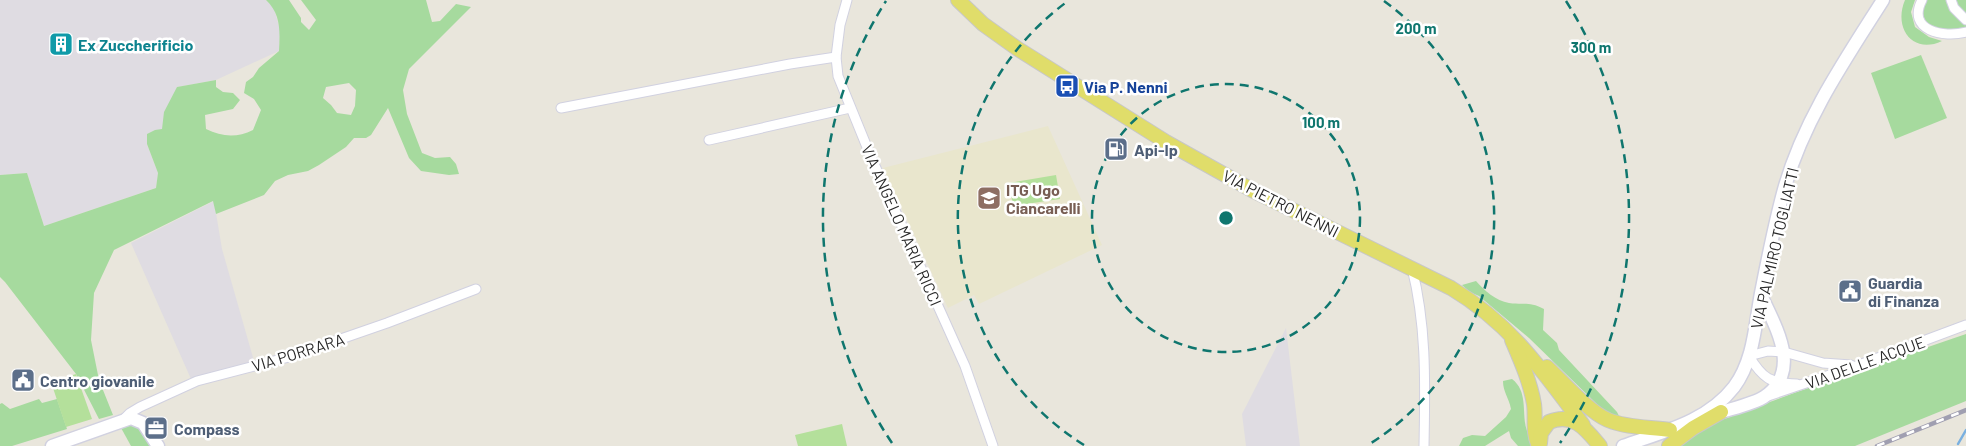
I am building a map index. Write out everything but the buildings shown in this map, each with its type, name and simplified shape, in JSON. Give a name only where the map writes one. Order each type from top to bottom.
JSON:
[{"type":"main road","name":"VIA PIETRO NENNI","points":[[958,0],[983,24],[1025,54],[1166,142],[1252,190],[1437,280],[1472,300],[1509,333],[1530,355],[1598,443]]},
{"type":"main road","points":[[1509,333],[1530,387],[1534,406],[1534,430],[1539,446]]},
{"type":"main road","points":[[1530,355],[1568,386],[1591,409],[1605,418],[1629,425],[1670,430]]},
{"type":"main road","points":[[1669,446],[1693,428],[1721,412]]},
{"type":"main road","points":[[1539,446],[1540,433],[1549,422],[1564,419],[1583,425]]},
{"type":"street","name":"VIA ANGELO MARIA RICCI","points":[[847,0],[840,25],[836,57],[838,76],[911,248],[965,366],[994,446]]},
{"type":"street","name":"VIA PALMIRO TOGLIATTI","points":[[1623,446],[1692,422],[1714,407],[1734,387],[1742,374],[1749,356],[1757,324],[1761,295],[1785,187],[1796,154],[1828,87],[1883,0]]},
{"type":"street","points":[[1922,0],[1919,6],[1918,17],[1922,24],[1930,30],[1953,36],[1966,32]]},
{"type":"street","points":[[1951,0],[1954,8],[1966,20]]},
{"type":"street","points":[[561,108],[790,64],[836,57]]},
{"type":"street","points":[[709,140],[850,108]]},
{"type":"street","points":[[1412,268],[1418,291],[1426,359],[1424,446]]},
{"type":"street","points":[[1418,291],[1428,282],[1437,280]]},
{"type":"street","name":"VIA PORRARA","points":[[55,446],[124,420],[135,409],[198,381],[289,357],[388,323],[476,289]]},
{"type":"street","points":[[1692,422],[1764,397],[1778,382],[1782,374],[1784,352],[1761,295]]},
{"type":"street","name":"VIA DELLE ACQUE","points":[[1764,397],[1966,326]]},
{"type":"street","points":[[1802,384],[1778,382],[1764,376],[1749,356],[1768,351],[1784,352],[1823,363],[1859,365]]},
{"type":"street","points":[[124,420],[135,419],[143,423],[158,446]]},
{"type":"shaded area","name":"Ex Zuccherificio","points":[[0,0],[266,0],[274,8],[280,30],[279,51],[216,80],[177,87],[162,129],[147,144],[158,173],[156,188],[44,226],[27,173],[0,175]]},
{"type":"shaded area","name":"ITG Ugo Ciancarelli","points":[[1048,126],[1102,245],[979,304],[974,295],[948,308],[883,168]]},
{"type":"shaded area","points":[[214,201],[222,249],[254,361],[191,379],[131,243]]},
{"type":"shaded area","points":[[1286,328],[1300,446],[1246,446],[1242,414]]},
{"type":"green space","points":[[266,0],[289,0],[301,18],[301,22],[309,30],[316,20],[301,0],[426,0],[432,22],[440,21],[456,4],[471,7],[409,69],[403,90],[407,114],[422,153],[435,158],[450,157],[456,164],[459,174],[449,175],[421,171],[409,158],[388,108],[371,135],[366,138],[354,138],[346,147],[308,171],[288,175],[275,181],[264,195],[216,214],[213,201],[114,250],[94,293],[91,340],[99,380],[113,415],[99,419],[76,374],[0,277],[0,175],[27,173],[44,226],[156,188],[158,173],[147,144],[147,134],[162,129],[164,112],[177,87],[216,80],[216,87],[223,92],[233,93],[240,100],[233,109],[205,115],[206,129],[230,136],[253,130],[261,110],[254,99],[244,93],[246,82],[279,51],[280,37],[277,17]],"holes":[[[349,83],[356,90],[355,106],[351,115],[337,113],[323,98],[326,87]]]},
{"type":"green space","points":[[1905,0],[1915,0],[1911,12],[1915,27],[1929,37],[1942,41],[1922,44],[1914,42],[1908,36],[1902,20]]},
{"type":"green space","points":[[1924,0],[1966,0],[1966,27],[1948,31],[1939,30],[1929,25],[1923,12]]},
{"type":"green space","points":[[1921,55],[1947,118],[1895,139],[1871,73]]},
{"type":"green space","points":[[1056,175],[1060,199],[1013,206],[1009,183]]},
{"type":"green space","points":[[1476,281],[1499,300],[1509,303],[1530,304],[1544,309],[1543,330],[1557,343],[1559,350],[1619,416],[1616,419],[1604,411],[1529,338],[1479,296],[1470,292],[1462,285]]},
{"type":"green space","points":[[1966,334],[1966,401],[1855,446],[1679,446],[1716,422]]},
{"type":"green space","points":[[76,374],[92,419],[66,427],[51,382]]},
{"type":"green space","points":[[1512,379],[1521,390],[1525,424],[1532,446],[1518,446],[1511,438],[1509,431],[1485,446],[1459,446],[1463,438],[1472,435],[1485,436],[1506,417],[1511,409],[1503,381]]},
{"type":"green space","points":[[39,399],[42,403],[57,399],[67,429],[12,446],[0,446],[0,404],[2,403],[10,409]]},
{"type":"green space","points":[[130,422],[139,426],[155,446],[131,446],[120,426]]},
{"type":"green space","points":[[842,424],[847,446],[798,446],[795,435]]},
{"type":"waterway","points":[[1958,444],[1966,430]]},
{"type":"railway","points":[[1877,446],[1966,410]]},
{"type":"place","name":"Ex Zuccherificio","points":[[61,44]]},
{"type":"place","name":"Via P. Nenni","points":[[1067,86]]},
{"type":"place","name":"Api-Ip","points":[[1116,149]]},
{"type":"place","name":"ITG Ugo Ciancarelli","points":[[989,198]]},
{"type":"place","name":"Guardia di Finanza","points":[[1850,291]]},
{"type":"place","name":"Centro giovanile","points":[[23,380]]},
{"type":"place","name":"Compass","points":[[156,428]]}]
